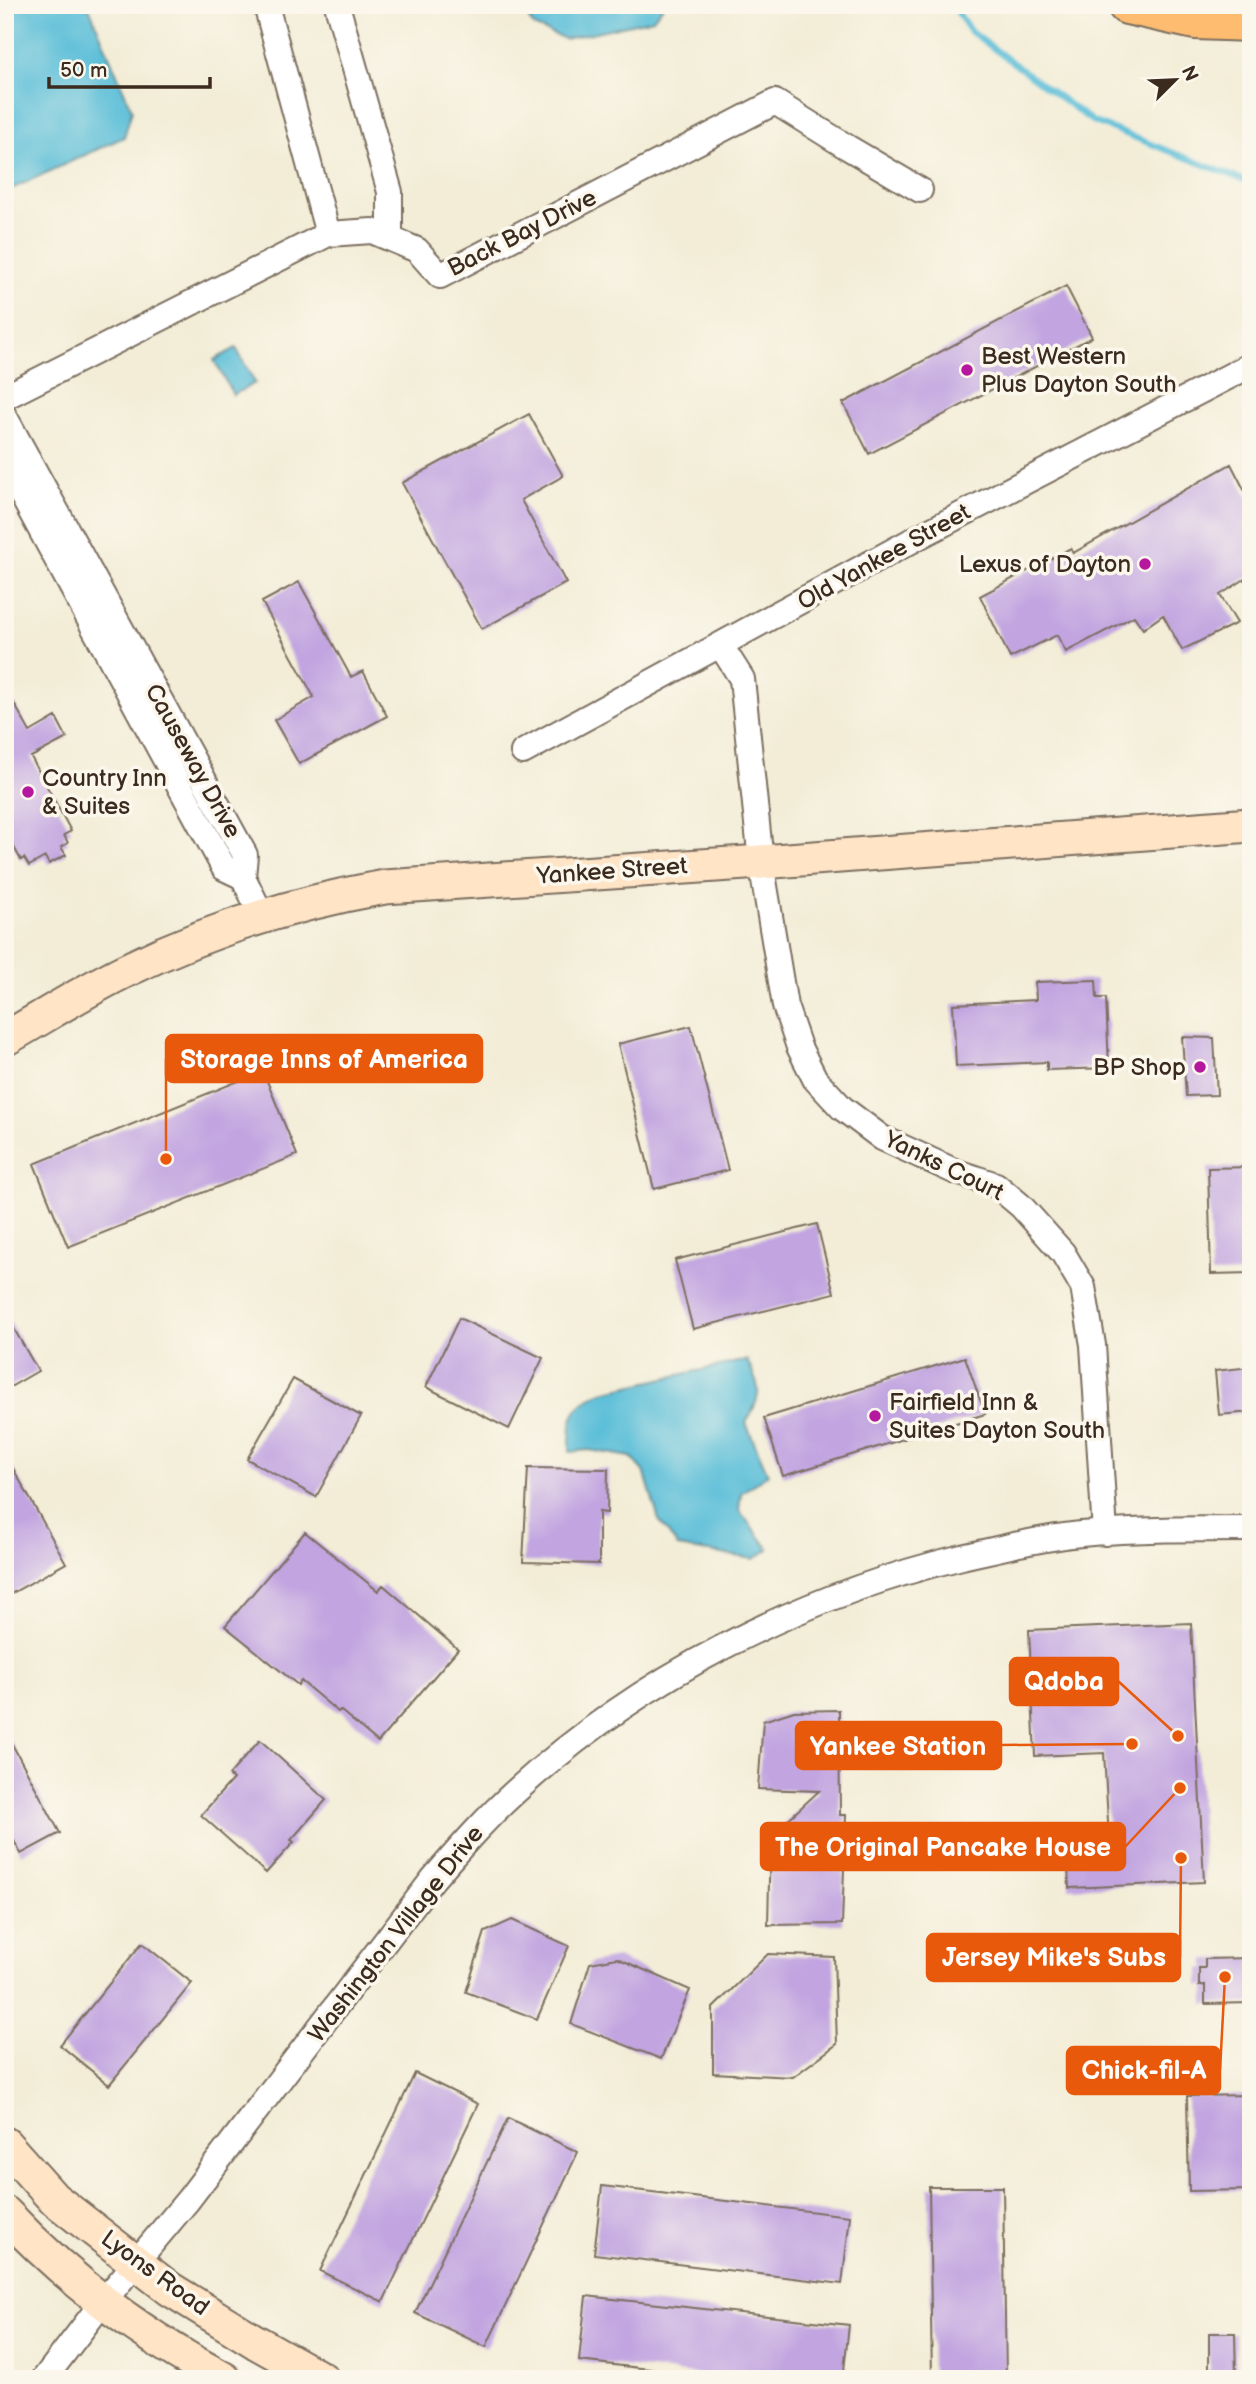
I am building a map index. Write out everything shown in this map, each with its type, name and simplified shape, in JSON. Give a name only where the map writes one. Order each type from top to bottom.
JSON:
[{"type":"highway","points":[[1127,5],[1195,20],[1251,22]]},
{"type":"street","points":[[266,5],[328,234]]},
{"type":"street","points":[[337,5],[390,191],[390,238]]},
{"type":"street","name":"Back Bay Drive","points":[[5,397],[328,234],[372,231],[417,250],[440,276],[775,102],[920,190]]},
{"type":"street","name":"Old Yankee Street","points":[[523,752],[924,534],[1247,367]]},
{"type":"street","name":"Causeway Drive","points":[[8,427],[121,653]]},
{"type":"street","name":"Causeway Drive","points":[[5,464],[245,855],[243,877],[262,916]]},
{"type":"street","name":"Yanks Court","points":[[721,646],[742,679],[761,862],[785,1006],[799,1047],[815,1079],[842,1108],[883,1138],[954,1171],[996,1185],[1045,1230],[1063,1253],[1083,1287],[1093,1345],[1105,1533]]},
{"type":"street","name":"Yankee Street","points":[[5,1039],[130,968],[192,941],[262,916],[332,897],[385,887],[1251,825]]},
{"type":"street","name":"Washington Village Drive","points":[[44,2379],[102,2303],[167,2227],[433,1880],[514,1792],[562,1751],[619,1710],[677,1673],[800,1610],[932,1564],[1079,1534],[1251,1529]]},
{"type":"street","name":"Lyons Road","points":[[5,2144],[53,2198],[170,2289],[322,2379]]},
{"type":"street","name":"Lyons Road","points":[[5,2213],[102,2303],[224,2379]]},
{"type":"water","points":[[5,5],[88,5],[132,110],[124,137],[5,192]]},
{"type":"water","points":[[521,5],[664,5],[653,19],[565,39],[533,26]]},
{"type":"water","points":[[236,348],[255,383],[233,395],[214,360]]},
{"type":"water","points":[[747,1360],[758,1392],[746,1423],[768,1474],[741,1493],[739,1510],[769,1549],[754,1559],[678,1547],[659,1520],[644,1471],[631,1457],[589,1450],[570,1452],[570,1431],[574,1415],[591,1397],[602,1392]]},
{"type":"building","name":"Best Western Plus Dayton South","points":[[1066,286],[1092,337],[869,454],[843,403]]},
{"type":"building","points":[[529,414],[563,476],[521,500],[566,583],[482,629],[402,483]]},
{"type":"building","name":"Lexus of Dayton","points":[[1231,464],[1251,503],[1251,575],[1220,595],[1237,623],[1182,650],[1163,615],[1143,629],[1134,616],[1066,652],[1057,635],[1010,658],[980,596],[1071,548],[1073,553]]},
{"type":"building","points":[[299,582],[351,677],[363,671],[387,716],[299,764],[274,720],[314,697],[262,602]]},
{"type":"building","name":"Country Inn & Suites","points":[[5,687],[30,732],[56,717],[67,738],[31,757],[71,831],[64,835],[68,843],[61,847],[66,855],[49,864],[45,857],[29,866],[24,858],[21,860],[5,831]]},
{"type":"building","points":[[1096,980],[1097,998],[1106,998],[1109,1068],[1047,1070],[1047,1062],[956,1066],[953,1004],[1036,1000],[1035,982]]},
{"type":"building","points":[[691,1026],[728,1170],[654,1189],[618,1044]]},
{"type":"building","name":"BP Shop","points":[[1182,1037],[1214,1038],[1217,1095],[1186,1096]]},
{"type":"building","points":[[263,1071],[297,1155],[68,1247],[34,1164]]},
{"type":"building","points":[[1251,1167],[1251,1273],[1211,1274],[1208,1168]]},
{"type":"building","points":[[817,1224],[834,1293],[693,1329],[675,1260]]},
{"type":"building","points":[[5,1313],[38,1371],[5,1390]]},
{"type":"building","points":[[459,1318],[543,1358],[509,1429],[426,1387]]},
{"type":"building","name":"Fairfield Inn & Suites Dayton South","points":[[965,1357],[985,1414],[783,1476],[764,1418]]},
{"type":"building","points":[[1251,1367],[1251,1412],[1219,1415],[1215,1371]]},
{"type":"building","points":[[293,1379],[361,1416],[316,1497],[247,1459]]},
{"type":"building","points":[[5,1454],[66,1563],[5,1597]]},
{"type":"building","points":[[528,1468],[608,1469],[607,1513],[599,1512],[599,1564],[523,1562]]},
{"type":"building","points":[[305,1532],[378,1591],[383,1585],[458,1649],[378,1742],[301,1681],[298,1685],[225,1626]]},
{"type":"building","points":[[1191,1623],[1204,1882],[1069,1888],[1067,1841],[1109,1839],[1104,1753],[1035,1756],[1029,1630]]},
{"type":"building","points":[[839,1710],[840,1815],[846,1815],[842,1924],[768,1925],[770,1836],[819,1791],[758,1789],[763,1721],[794,1711]]},
{"type":"building","points":[[5,1731],[60,1833],[21,1854],[5,1824]]},
{"type":"building","points":[[260,1740],[326,1800],[266,1873],[201,1815],[233,1779],[229,1775]]},
{"type":"building","points":[[512,1920],[569,1946],[537,2019],[466,1992],[485,1932]]},
{"type":"building","points":[[142,1943],[192,1983],[109,2085],[60,2045]]},
{"type":"building","points":[[768,1954],[834,1957],[837,2044],[793,2077],[713,2073],[713,2008]]},
{"type":"building","points":[[617,1958],[690,1990],[661,2059],[571,2024],[590,1963]]},
{"type":"building","points":[[1251,1958],[1251,2003],[1205,2004],[1205,1985],[1199,1986],[1199,1968],[1205,1968],[1205,1959]]},
{"type":"building","points":[[415,2073],[478,2104],[383,2302],[320,2271]]},
{"type":"building","points":[[1251,2095],[1251,2190],[1189,2191],[1187,2096]]},
{"type":"building","points":[[508,2118],[578,2152],[486,2347],[415,2313]]},
{"type":"building","points":[[602,2186],[850,2216],[842,2284],[594,2254]]},
{"type":"building","points":[[929,2187],[1003,2187],[1006,2379],[932,2379]]},
{"type":"building","points":[[586,2296],[849,2325],[843,2379],[738,2379],[579,2361]]},
{"type":"building","points":[[1209,2333],[1235,2333],[1236,2379],[1209,2379]]},
{"type":"waterway","points":[[953,5],[970,31],[1092,121],[1251,183]]},
{"type":"place","name":"Best Western Plus Dayton South","points":[[967,370]]},
{"type":"place","name":"Lexus of Dayton","points":[[1145,564]]},
{"type":"place","name":"Country Inn & Suites","points":[[28,792]]},
{"type":"place","name":"BP Shop","points":[[1200,1067]]},
{"type":"place","name":"Storage Inns of America","points":[[166,1159]]},
{"type":"place","name":"Fairfield Inn & Suites Dayton South","points":[[875,1416]]},
{"type":"place","name":"Qdoba","points":[[1178,1736]]},
{"type":"place","name":"Yankee Station","points":[[1132,1744]]},
{"type":"place","name":"The Original Pancake House","points":[[1180,1788]]},
{"type":"place","name":"Jersey Mike's Subs","points":[[1181,1858]]},
{"type":"place","name":"Chick-fil-A","points":[[1225,1977]]}]
